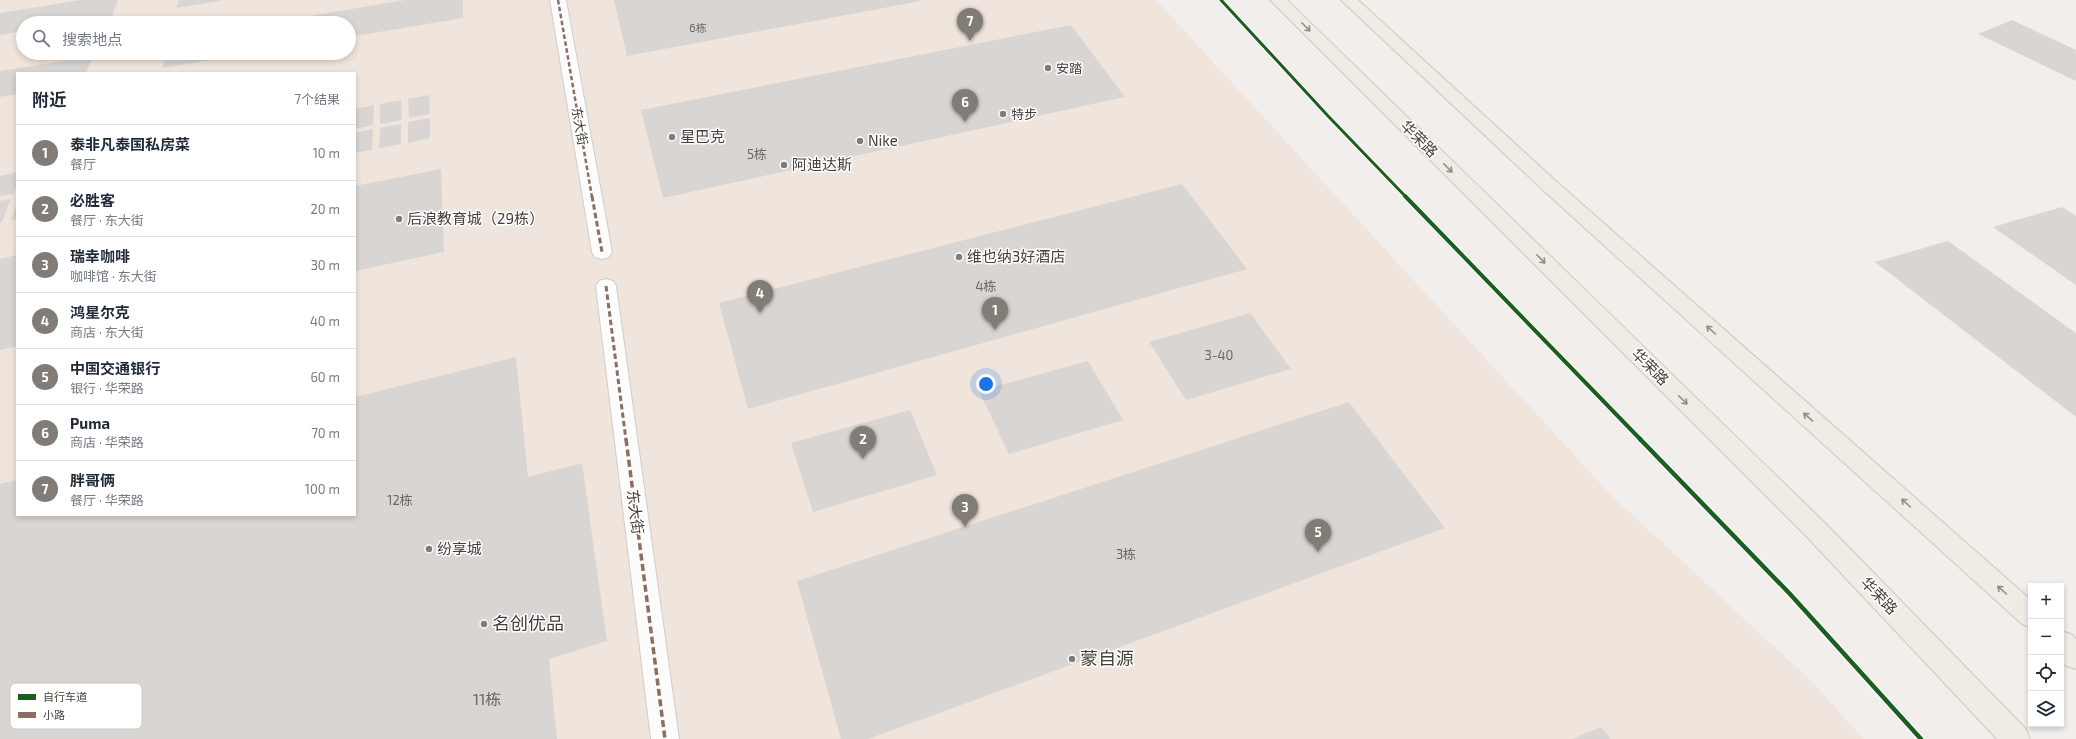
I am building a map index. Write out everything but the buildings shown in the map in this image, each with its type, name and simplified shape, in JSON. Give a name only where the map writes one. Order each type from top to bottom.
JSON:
[{"type":"main road","name":"华荣路","points":[[1278,0],[1817,532],[2016,739]]},
{"type":"main road","points":[[1349,0],[1555,191],[2028,613]]},
{"type":"main road","points":[[2064,646],[2076,657]]},
{"type":"street","name":"东大街","points":[[558,0],[602,252]]},
{"type":"street","name":"东大街","points":[[606,286],[665,739]]},
{"type":"shaded area","points":[[0,0],[1156,0],[1611,495],[1811,681],[1864,739],[0,739]]},
{"type":"marked path","points":[[558,0],[602,252]]},
{"type":"marked path","points":[[606,286],[665,739]]},
{"type":"cycle path","points":[[1221,0],[1329,117],[1790,594],[1921,739]]},
{"type":"place","name":"胖哥俩","points":[[970,41]]},
{"type":"place","name":"安踏","points":[[1048,68]]},
{"type":"place","name":"特步","points":[[1003,114]]},
{"type":"place","name":"Puma","points":[[965,122]]},
{"type":"place","name":"星巴克","points":[[672,137]]},
{"type":"place","name":"Nike","points":[[860,141]]},
{"type":"place","name":"阿迪达斯","points":[[784,165]]},
{"type":"place","name":"后浪教育城（29栋）","points":[[399,219]]},
{"type":"place","name":"维也纳3好酒店","points":[[959,257]]},
{"type":"place","name":"鸿星尔克","points":[[760,313]]},
{"type":"place","name":"泰非凡泰国私房菜","points":[[995,330]]},
{"type":"place","name":"必胜客","points":[[863,459]]},
{"type":"place","name":"瑞幸咖啡","points":[[965,527]]},
{"type":"place","name":"纷享城","points":[[429,549]]},
{"type":"place","name":"中国交通银行","points":[[1318,552]]},
{"type":"place","name":"名创优品","points":[[484,624]]},
{"type":"place","name":"蒙自源","points":[[1072,659]]}]
